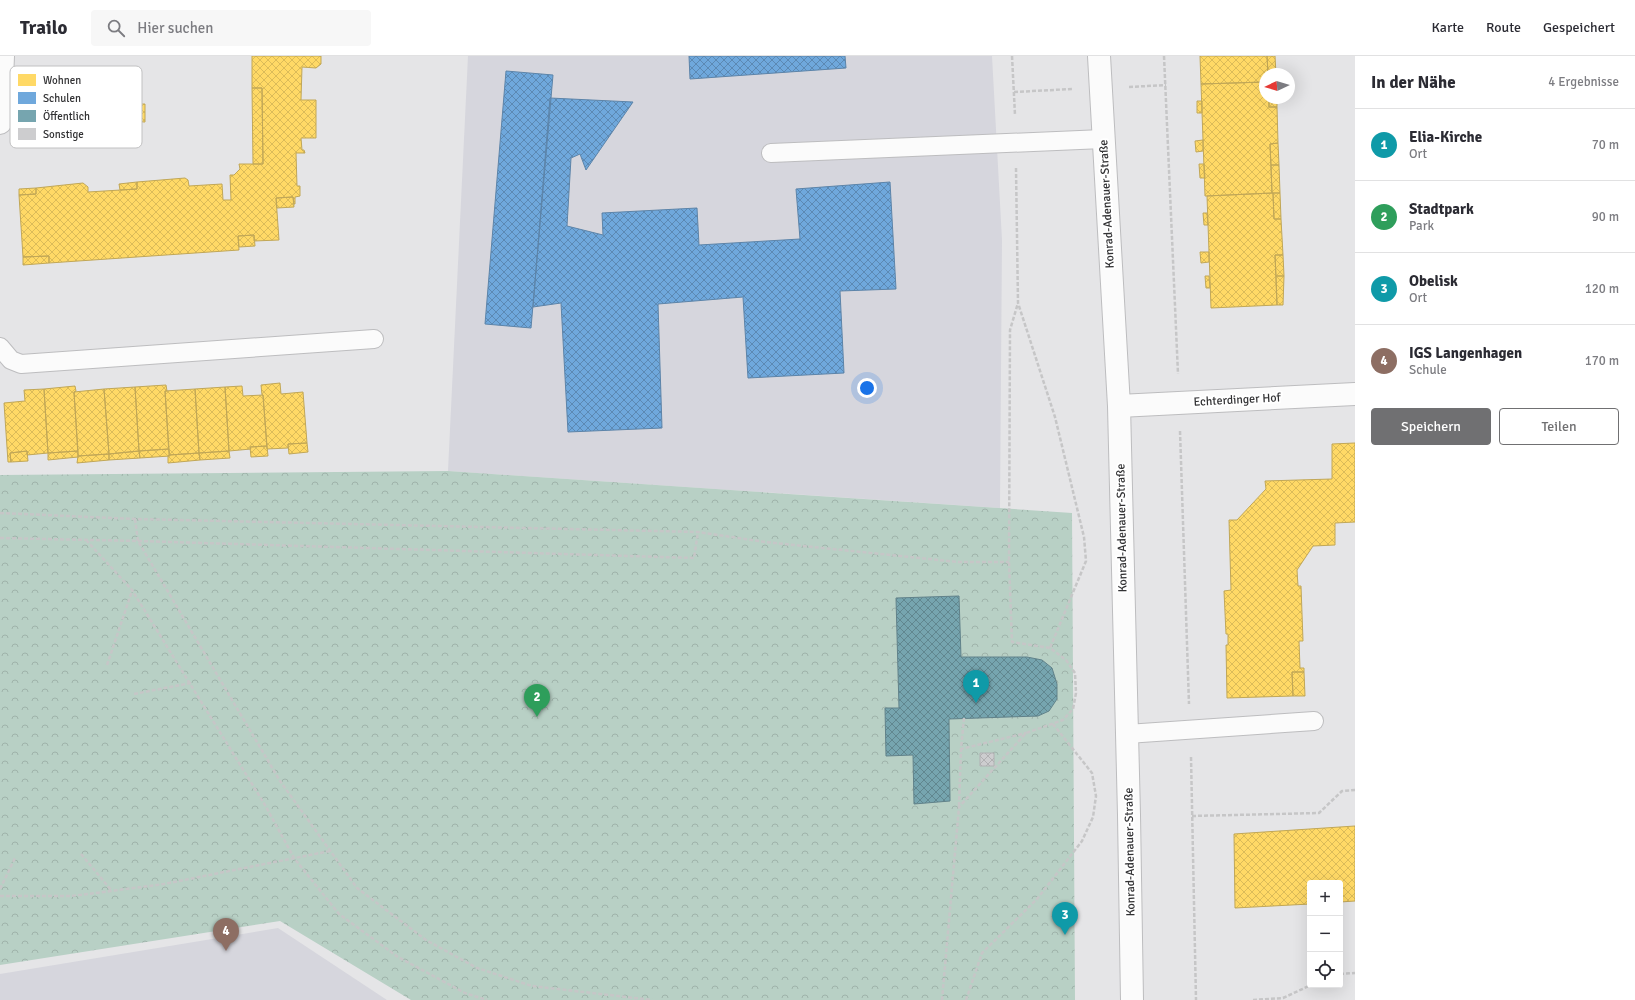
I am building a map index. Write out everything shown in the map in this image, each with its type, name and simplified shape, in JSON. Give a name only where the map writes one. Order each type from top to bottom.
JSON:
[{"type":"street","points":[[0,123],[3,56]]},
{"type":"street","name":"Konrad-Adenauer-Straße","points":[[1098,56],[1119,406],[1132,1000]]},
{"type":"street","name":"Echterdinger Hof","points":[[1119,406],[1355,394]]},
{"type":"lane","points":[[771,153],[1103,139]]},
{"type":"lane","points":[[0,347],[11,360],[21,364],[374,339]]},
{"type":"lane","points":[[1127,734],[1314,721]]},
{"type":"path","points":[[961,749],[1026,733],[1062,720],[1073,709],[1076,693],[1075,673],[1066,660],[1050,648],[1012,642],[1008,562],[1010,330],[1018,303],[1016,143],[1012,56]]},
{"type":"path","points":[[1164,56],[1179,403],[1190,730],[1196,1000]]},
{"type":"path","points":[[1018,303],[1055,417],[1084,537],[1086,561],[1050,648]]},
{"type":"path","points":[[0,513],[135,519],[698,532],[765,542],[958,562],[1008,562]]},
{"type":"path","points":[[135,519],[138,541],[280,781],[357,888],[426,940],[477,968],[532,986],[652,1000]]},
{"type":"path","points":[[0,538],[694,558],[698,532]]},
{"type":"path","points":[[86,540],[132,590],[191,683],[265,805],[294,858],[339,914],[398,956],[465,993],[487,1000]]},
{"type":"path","points":[[107,665],[132,590]]},
{"type":"path","points":[[134,694],[191,683]]},
{"type":"path","points":[[942,1000],[959,806],[961,749],[964,718]]},
{"type":"path","points":[[966,1000],[982,954],[1036,899],[1082,840],[1093,817],[1096,796],[1092,773],[1053,724]]},
{"type":"path","points":[[959,806],[1026,733]]},
{"type":"path","points":[[1192,816],[1320,813],[1342,791],[1355,790]]},
{"type":"path","points":[[0,896],[71,896],[164,884],[330,852]]},
{"type":"path","points":[[81,854],[111,891]]},
{"type":"path","points":[[0,889],[15,858]]},
{"type":"path","points":[[1343,974],[1355,973]]},
{"type":"path","points":[[1253,1000],[1283,998],[1307,987]]},
{"type":"shaded area","points":[[468,56],[992,56],[1002,240],[1000,508],[448,471]]},
{"type":"shaded area","points":[[278,928],[387,1000],[0,1000],[0,974]]},
{"type":"green space","points":[[448,471],[1072,513],[1075,1000],[411,1000],[280,921],[0,965],[0,475]]},
{"type":"building: Wohnen","points":[[252,56],[321,56],[321,64],[316,68],[302,67],[301,100],[316,100],[316,138],[301,138],[302,150],[304,150],[305,153],[296,153],[297,186],[300,186],[300,196],[295,197],[295,204],[293,197],[276,198],[279,240],[254,241],[254,235],[238,236],[239,250],[49,263],[49,256],[23,257],[19,195],[36,194],[36,188],[83,183],[88,187],[88,192],[137,189],[137,182],[185,178],[188,180],[189,186],[222,184],[223,200],[231,200],[230,175],[234,175],[240,169],[239,164],[263,164],[262,88],[252,88]]},
{"type":"building: Wohnen","points":[[1200,56],[1267,56],[1268,68],[1259,68],[1259,82],[1201,84]]},
{"type":"building: Wohnen","points":[[1267,56],[1275,56],[1276,68],[1268,68]]},
{"type":"building: Wohnen","points":[[1259,82],[1259,104],[1269,104],[1269,107],[1277,107],[1278,143],[1270,144],[1272,193],[1205,196],[1201,84]]},
{"type":"building: Wohnen","points":[[252,88],[262,88],[263,164],[253,164]]},
{"type":"building: Wohnen","points":[[1197,101],[1202,101],[1202,113],[1197,113]]},
{"type":"building: Wohnen","points":[[142,104],[145,104],[145,122],[142,122]]},
{"type":"building: Wohnen","points":[[1269,104],[1277,104],[1277,107],[1269,107]]},
{"type":"building: Wohnen","points":[[1203,140],[1203,151],[1196,152],[1195,141]]},
{"type":"building: Wohnen","points":[[1278,143],[1279,165],[1271,165],[1270,144]]},
{"type":"building: Wohnen","points":[[1199,164],[1204,164],[1205,178],[1200,178]]},
{"type":"building: Wohnen","points":[[1271,165],[1279,165],[1280,193],[1272,193]]},
{"type":"building: Wohnen","points":[[137,182],[137,189],[120,190],[119,184]]},
{"type":"building: Wohnen","points":[[36,188],[36,194],[19,195],[19,189]]},
{"type":"building: Wohnen","points":[[1273,193],[1280,193],[1281,219],[1274,219]]},
{"type":"building: Wohnen","points":[[1273,193],[1274,219],[1281,219],[1283,255],[1275,255],[1277,305],[1211,308],[1207,196]]},
{"type":"building: Wohnen","points":[[293,197],[294,207],[277,208],[276,198]]},
{"type":"building: Wohnen","points":[[1203,213],[1207,213],[1208,225],[1204,225]]},
{"type":"building: Wohnen","points":[[254,235],[255,246],[239,247],[238,236]]},
{"type":"building: Wohnen","points":[[1200,252],[1209,252],[1209,262],[1201,263]]},
{"type":"building: Wohnen","points":[[1275,255],[1283,255],[1284,276],[1276,276]]},
{"type":"building: Wohnen","points":[[49,256],[49,263],[23,265],[23,257]]},
{"type":"building: Wohnen","points":[[1205,276],[1209,276],[1210,288],[1206,288]]},
{"type":"building: Wohnen","points":[[1276,276],[1284,276],[1283,305],[1277,305]]},
{"type":"building: Wohnen","points":[[280,383],[281,394],[303,392],[307,443],[288,444],[288,448],[267,449],[261,385]]},
{"type":"building: Wohnen","points":[[166,385],[167,391],[165,391],[169,449],[139,451],[135,387]]},
{"type":"building: Wohnen","points":[[75,386],[76,391],[74,392],[78,451],[48,453],[44,389]]},
{"type":"building: Wohnen","points":[[242,386],[243,396],[263,395],[267,446],[250,447],[251,449],[229,451],[225,387]]},
{"type":"building: Wohnen","points":[[135,387],[139,451],[109,454],[104,389]]},
{"type":"building: Wohnen","points":[[225,387],[229,451],[199,453],[195,389]]},
{"type":"building: Wohnen","points":[[44,389],[48,453],[27,455],[27,451],[10,453],[11,462],[8,462],[4,403],[25,401],[24,390]]},
{"type":"building: Wohnen","points":[[104,389],[109,454],[78,456],[74,392]]},
{"type":"building: Wohnen","points":[[195,389],[199,453],[169,455],[165,391]]},
{"type":"building: Wohnen","points":[[307,443],[308,452],[289,454],[288,444]]},
{"type":"building: Wohnen","points":[[1355,443],[1355,522],[1335,523],[1335,545],[1313,546],[1297,570],[1298,586],[1301,586],[1303,641],[1299,641],[1300,668],[1304,668],[1304,672],[1292,672],[1293,696],[1227,698],[1226,645],[1228,645],[1228,634],[1226,634],[1224,591],[1231,590],[1229,520],[1237,520],[1266,489],[1265,481],[1332,479],[1332,444]]},
{"type":"building: Wohnen","points":[[267,446],[268,456],[251,457],[250,447]]},
{"type":"building: Wohnen","points":[[169,449],[170,456],[140,458],[139,451]]},
{"type":"building: Wohnen","points":[[27,451],[28,461],[11,462],[10,453]]},
{"type":"building: Wohnen","points":[[78,451],[78,457],[48,460],[48,453]]},
{"type":"building: Wohnen","points":[[139,451],[140,458],[109,460],[109,454]]},
{"type":"building: Wohnen","points":[[229,451],[230,458],[200,460],[199,453]]},
{"type":"building: Wohnen","points":[[199,453],[200,460],[168,463],[169,455]]},
{"type":"building: Wohnen","points":[[109,454],[109,460],[77,463],[78,456]]},
{"type":"building: Wohnen","points":[[1292,672],[1304,672],[1305,696],[1293,696]]},
{"type":"building: Wohnen","points":[[1355,826],[1355,901],[1343,902],[1343,880],[1307,880],[1307,904],[1235,908],[1234,834]]},
{"type":"building: Schulen","points":[[689,56],[845,56],[846,68],[690,79]]},
{"type":"building: Schulen","points":[[506,71],[553,75],[531,328],[485,324]]},
{"type":"building: Schulen","points":[[550,98],[633,102],[586,170],[580,154],[571,158],[567,226],[603,235],[602,213],[697,208],[699,245],[800,239],[796,189],[890,182],[896,289],[840,291],[844,373],[748,378],[743,297],[658,304],[662,428],[568,432],[561,303],[533,307]]},
{"type":"building: Öffentlich","points":[[959,596],[961,657],[1027,657],[1042,660],[1052,668],[1057,684],[1057,699],[1049,711],[1038,716],[949,719],[950,801],[914,804],[913,755],[886,756],[885,708],[899,708],[896,598]]},
{"type":"building: Sonstige","points":[[980,753],[994,753],[994,766],[980,766]]},
{"type":"place","name":"Elia-Kirche","points":[[976,703]]},
{"type":"place","name":"Stadtpark","points":[[537,717]]},
{"type":"place","name":"Obelisk","points":[[1065,935]]},
{"type":"place","name":"IGS Langenhagen","points":[[226,951]]}]
